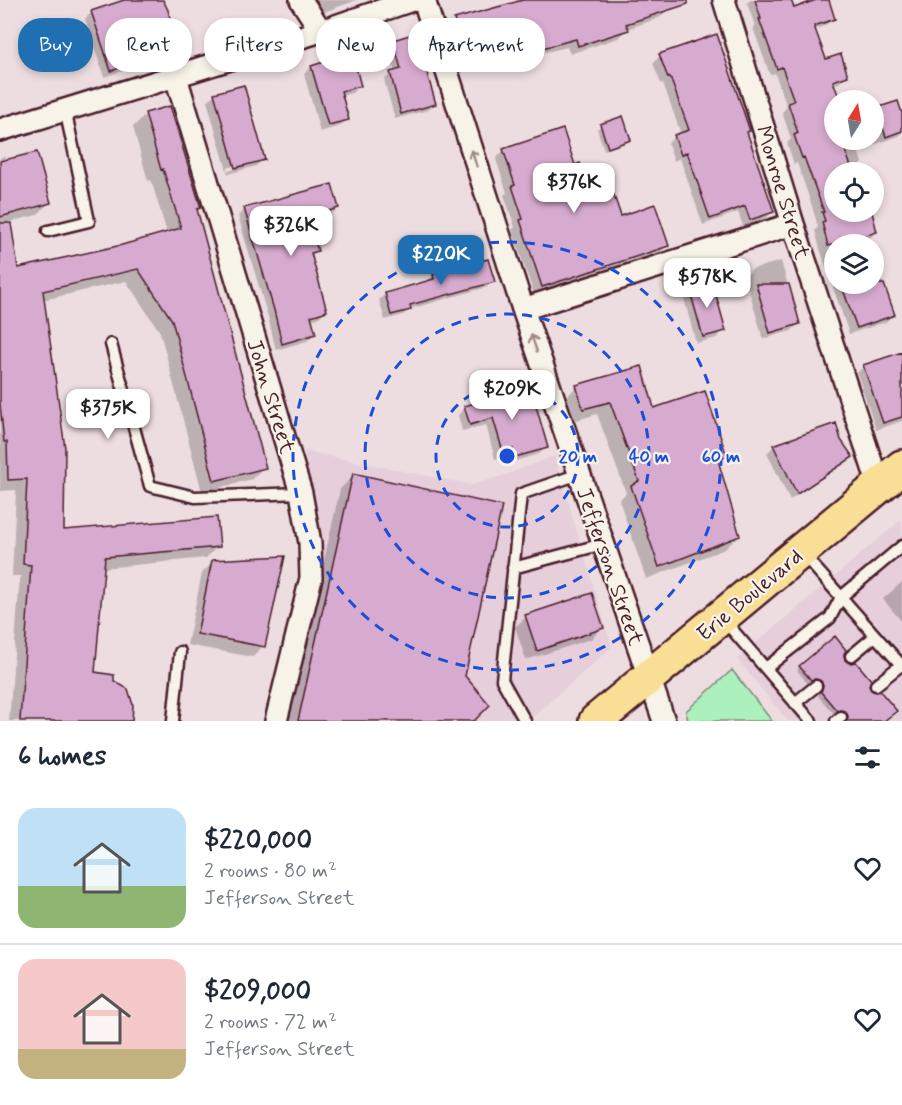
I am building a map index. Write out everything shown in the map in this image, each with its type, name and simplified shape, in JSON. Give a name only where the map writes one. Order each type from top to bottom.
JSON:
[{"type":"highway","name":"Erie Boulevard","points":[[596,721],[890,477]]},
{"type":"street","points":[[301,0],[316,23]]},
{"type":"street","points":[[359,18],[412,0]]},
{"type":"street","name":"Jefferson Street","points":[[424,0],[523,309],[664,721]]},
{"type":"street","name":"Monroe Street","points":[[724,0],[793,224],[890,477]]},
{"type":"street","points":[[0,130],[316,33]]},
{"type":"street","name":"John Street","points":[[176,77],[301,493],[310,543],[310,578],[276,721]]},
{"type":"street","points":[[523,309],[793,224]]},
{"type":"lane","points":[[48,231],[89,221],[65,109]]},
{"type":"lane","points":[[111,344],[150,486],[195,497],[301,493]]},
{"type":"lane","points":[[525,721],[502,680],[521,494],[579,474]]},
{"type":"lane","points":[[513,568],[603,544]]},
{"type":"lane","points":[[766,668],[830,618],[841,597],[902,546]]},
{"type":"lane","points":[[801,551],[902,666],[876,685]]},
{"type":"lane","points":[[721,617],[811,721]]},
{"type":"lane","points":[[851,656],[875,636]]},
{"type":"lane","points":[[173,721],[180,652]]},
{"type":"lane","points":[[795,703],[816,686]]},
{"type":"shaded area","points":[[304,451],[472,485],[554,456],[612,647],[528,721],[289,721],[308,629],[322,544]]},
{"type":"shaded area","points":[[902,519],[902,721],[788,721],[737,659]]},
{"type":"green space","points":[[732,670],[772,721],[688,721],[686,711]]},
{"type":"building","points":[[124,0],[163,0],[170,18],[105,18],[105,53],[91,11]]},
{"type":"building","points":[[523,0],[688,0],[688,4],[626,24],[629,30],[578,46],[576,39],[545,47],[545,18],[458,18]]},
{"type":"building","points":[[755,0],[791,0],[794,8],[816,0],[829,0],[835,19],[814,26],[826,59],[841,54],[848,76],[833,81],[836,90],[824,90],[824,150],[845,150],[849,162],[824,162],[824,212],[794,135],[798,133],[788,103],[794,101],[782,67],[777,69],[759,19],[761,19]]},
{"type":"building","points":[[717,34],[750,131],[747,132],[774,212],[750,220],[745,206],[710,219],[687,152],[681,155],[674,135],[689,130],[659,54]]},
{"type":"building","points":[[408,36],[408,72],[427,72],[436,104],[401,114],[390,72],[401,69],[396,51],[396,39]]},
{"type":"building","points":[[316,64],[316,72],[357,72],[361,86],[341,91],[349,120],[328,125],[311,66]]},
{"type":"building","points":[[244,85],[265,160],[235,168],[214,93]]},
{"type":"building","points":[[898,101],[902,113],[902,131],[886,137],[884,131],[884,105]]},
{"type":"building","points":[[170,106],[201,208],[197,209],[266,468],[214,481],[172,320],[138,269],[43,291],[65,448],[64,530],[217,517],[220,547],[105,557],[95,672],[114,675],[114,681],[128,689],[133,705],[132,721],[20,721],[31,565],[23,564],[27,479],[8,480],[7,442],[4,442],[0,404],[0,223],[11,223],[18,268],[122,245],[181,228],[145,113]]},
{"type":"building","points":[[623,116],[631,140],[608,148],[600,124]]},
{"type":"building","points":[[563,129],[575,165],[580,163],[592,197],[612,190],[621,216],[655,204],[669,246],[542,287],[520,220],[523,219],[512,186],[515,185],[503,149]]},
{"type":"building","points":[[37,152],[51,203],[0,217],[0,161]]},
{"type":"building","points":[[332,184],[339,208],[308,217],[318,251],[311,253],[327,311],[311,316],[316,334],[282,344],[244,208]]},
{"type":"building","points":[[822,222],[874,222],[877,232],[825,234]]},
{"type":"building","points":[[488,259],[495,282],[410,305],[411,310],[391,315],[385,293],[434,279],[433,274]]},
{"type":"building","points":[[688,284],[713,284],[726,331],[703,337]]},
{"type":"building","points":[[756,284],[789,284],[800,324],[770,333]]},
{"type":"building","points":[[884,284],[895,315],[857,328],[845,294],[884,294]]},
{"type":"building","points":[[902,352],[902,417],[883,423],[863,365]]},
{"type":"building","points":[[642,366],[654,408],[705,391],[727,456],[718,460],[740,536],[659,567],[631,486],[639,481],[610,402],[583,409],[576,385]]},
{"type":"building","points":[[531,388],[548,448],[515,457],[513,449],[503,452],[493,418],[470,425],[464,406]]},
{"type":"building","points":[[836,423],[841,440],[853,457],[797,494],[773,445]]},
{"type":"building","points":[[353,473],[502,506],[465,676],[490,705],[474,721],[298,721]]},
{"type":"building","points":[[285,556],[265,647],[197,634],[212,560]]},
{"type":"building","points":[[592,593],[604,628],[537,651],[525,615]]},
{"type":"building","points":[[835,636],[846,650],[845,660],[849,663],[856,662],[871,680],[869,686],[871,690],[880,691],[897,711],[884,721],[847,721],[846,712],[837,711],[821,692],[823,685],[821,681],[811,680],[799,666]]}]
